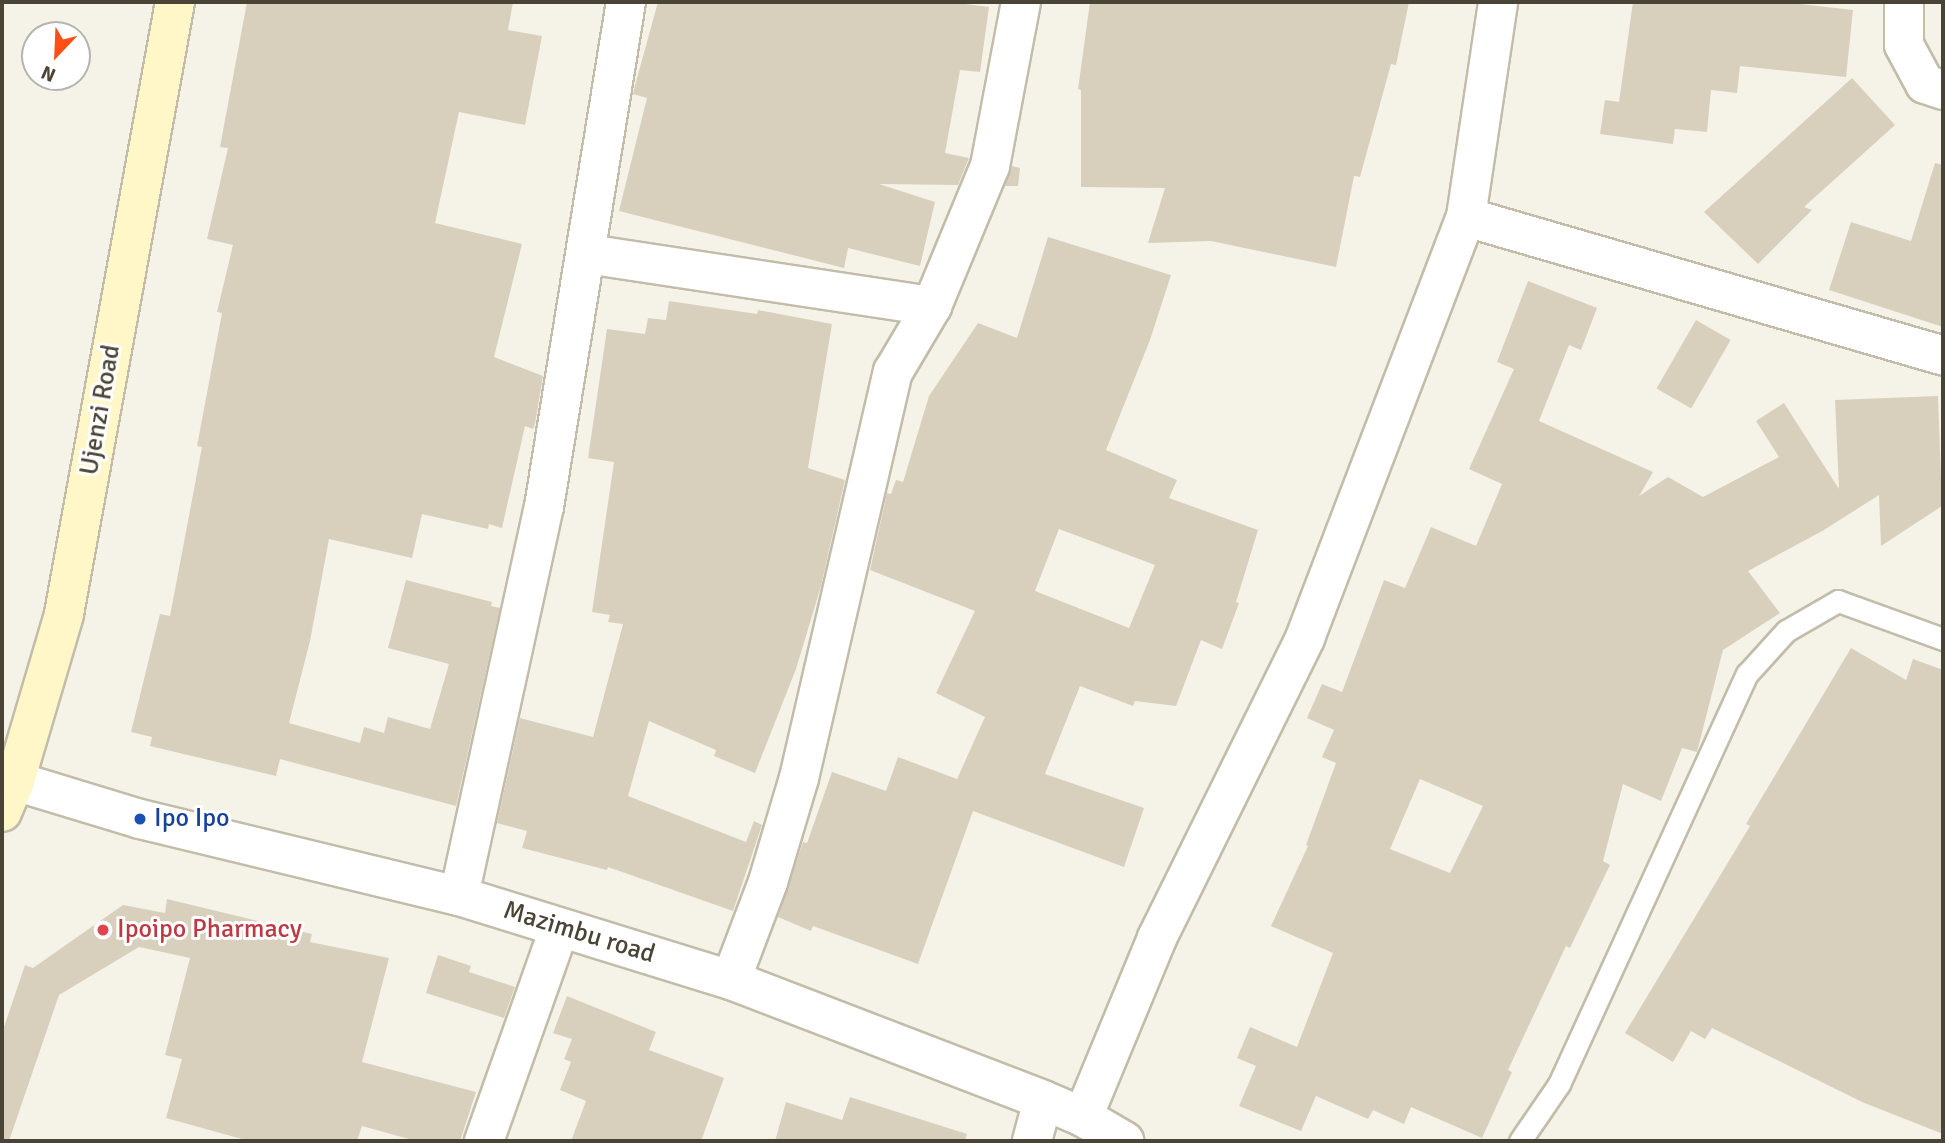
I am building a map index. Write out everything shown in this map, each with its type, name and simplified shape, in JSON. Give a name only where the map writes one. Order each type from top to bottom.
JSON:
[{"type":"street","name":"Ujenzi Road","points":[[8,797],[64,614],[175,2]]},
{"type":"street","points":[[459,895],[544,507],[626,2]]},
{"type":"street","points":[[732,980],[768,882],[799,778],[893,373],[932,306],[990,166],[1021,2]]},
{"type":"street","points":[[1083,1117],[1157,938],[1305,638],[1466,217],[1498,2]]},
{"type":"street","points":[[1904,2],[1904,45],[1925,84],[1943,90]]},
{"type":"street","points":[[1466,217],[1943,356]]},
{"type":"street","points":[[587,254],[932,306]]},
{"type":"street","name":"Mazimbu road","points":[[8,797],[163,824],[459,895],[559,929],[732,980],[1043,1100],[1083,1117],[1124,1141]]},
{"type":"street","points":[[484,1141],[559,929]]},
{"type":"street","points":[[1032,1141],[1043,1100]]},
{"type":"lane","points":[[1520,1141],[1559,1084],[1747,674],[1786,631],[1838,601],[1943,639]]},
{"type":"building","points":[[247,2],[513,2],[508,30],[542,36],[525,125],[459,112],[435,223],[522,244],[494,357],[543,376],[535,424],[533,429],[525,426],[502,528],[489,524],[488,529],[422,514],[412,558],[329,539],[310,641],[289,723],[360,743],[364,727],[384,733],[388,717],[430,729],[449,664],[388,648],[406,580],[492,602],[491,606],[500,608],[456,806],[280,759],[276,776],[150,746],[152,737],[131,732],[160,614],[170,616],[202,447],[197,446],[222,313],[217,312],[233,245],[207,239],[228,148],[220,147]]},
{"type":"building","points":[[658,2],[950,2],[989,7],[980,72],[960,70],[945,153],[969,158],[958,185],[879,184],[935,202],[920,266],[848,248],[844,268],[619,211],[647,98],[633,94]]},
{"type":"building","points":[[1090,2],[1409,2],[1396,65],[1391,64],[1360,177],[1354,176],[1336,267],[1211,241],[1148,243],[1165,188],[1081,187],[1081,90],[1078,89]]},
{"type":"building","points":[[1633,2],[1782,2],[1853,10],[1846,77],[1740,66],[1737,93],[1711,90],[1707,132],[1675,129],[1673,144],[1600,134],[1605,100],[1619,102]]},
{"type":"building","points":[[1852,78],[1895,125],[1804,207],[1812,210],[1758,264],[1704,212]]},
{"type":"building","points":[[1935,163],[1943,165],[1943,327],[1829,290],[1851,222],[1911,241]]},
{"type":"building","points":[[1012,166],[1020,168],[1018,186],[1005,186]]},
{"type":"building","points":[[1048,237],[1171,275],[1150,340],[1106,450],[1177,480],[1169,498],[1258,530],[1236,602],[1239,603],[1222,649],[1201,640],[1176,706],[1135,701],[1133,706],[1080,686],[1045,774],[1144,808],[1124,867],[973,811],[918,964],[813,926],[811,931],[778,917],[803,842],[807,843],[832,772],[886,791],[898,757],[957,779],[985,717],[936,693],[975,611],[870,570],[887,493],[891,494],[896,480],[903,482],[929,396],[978,323],[1017,338]],"holes":[[[1059,529],[1155,565],[1129,628],[1035,591]]]},
{"type":"building","points":[[1528,281],[1597,308],[1581,350],[1569,345],[1539,421],[1653,472],[1639,496],[1668,477],[1703,497],[1779,457],[1756,421],[1784,403],[1839,489],[1835,400],[1938,396],[1942,506],[1881,546],[1879,495],[1824,530],[1748,571],[1780,613],[1723,650],[1697,752],[1682,748],[1661,801],[1623,784],[1603,861],[1610,865],[1570,948],[1566,946],[1508,1070],[1512,1072],[1482,1138],[1411,1107],[1404,1124],[1373,1110],[1368,1119],[1316,1096],[1301,1131],[1239,1106],[1256,1066],[1237,1058],[1250,1027],[1297,1047],[1333,953],[1271,926],[1308,846],[1306,845],[1336,763],[1322,757],[1334,730],[1307,718],[1322,684],[1342,692],[1384,580],[1405,588],[1431,527],[1476,546],[1502,484],[1469,469],[1514,369],[1497,362]],"holes":[[[1420,779],[1483,806],[1450,873],[1390,849]]]},
{"type":"building","points":[[669,301],[757,314],[758,310],[832,324],[808,468],[845,480],[821,586],[796,669],[755,773],[714,756],[716,750],[649,721],[628,796],[746,842],[754,821],[762,825],[733,911],[608,867],[607,870],[522,848],[527,831],[497,823],[520,718],[593,737],[623,624],[608,622],[610,615],[592,612],[614,462],[588,458],[607,329],[645,334],[648,318],[666,320]]},
{"type":"building","points":[[1696,320],[1731,340],[1691,408],[1656,388]]},
{"type":"building","points":[[1851,648],[1906,680],[1913,659],[1943,670],[1943,1134],[1862,1102],[1712,1028],[1705,1039],[1691,1031],[1673,1062],[1625,1033],[1750,826],[1746,824]]},
{"type":"building","points":[[167,899],[312,934],[310,942],[389,958],[362,1062],[476,1092],[460,1141],[416,1141],[362,1126],[357,1141],[249,1141],[166,1118],[182,1059],[165,1055],[190,958],[139,947],[59,995],[9,1141],[2,1141],[2,1033],[25,965],[33,968],[123,905],[165,913]]},
{"type":"building","points":[[438,955],[471,966],[469,972],[515,987],[504,1018],[426,993]]},
{"type":"building","points":[[567,996],[656,1032],[649,1050],[724,1078],[701,1141],[571,1141],[586,1101],[560,1090],[571,1062],[564,1059],[572,1039],[553,1033]]},
{"type":"building","points":[[850,1097],[967,1134],[965,1141],[775,1141],[786,1102],[842,1120]]},
{"type":"place","name":"Ipo Ipo","points":[[140,819]]},
{"type":"place","name":"Ipoipo Pharmacy","points":[[103,930]]}]
